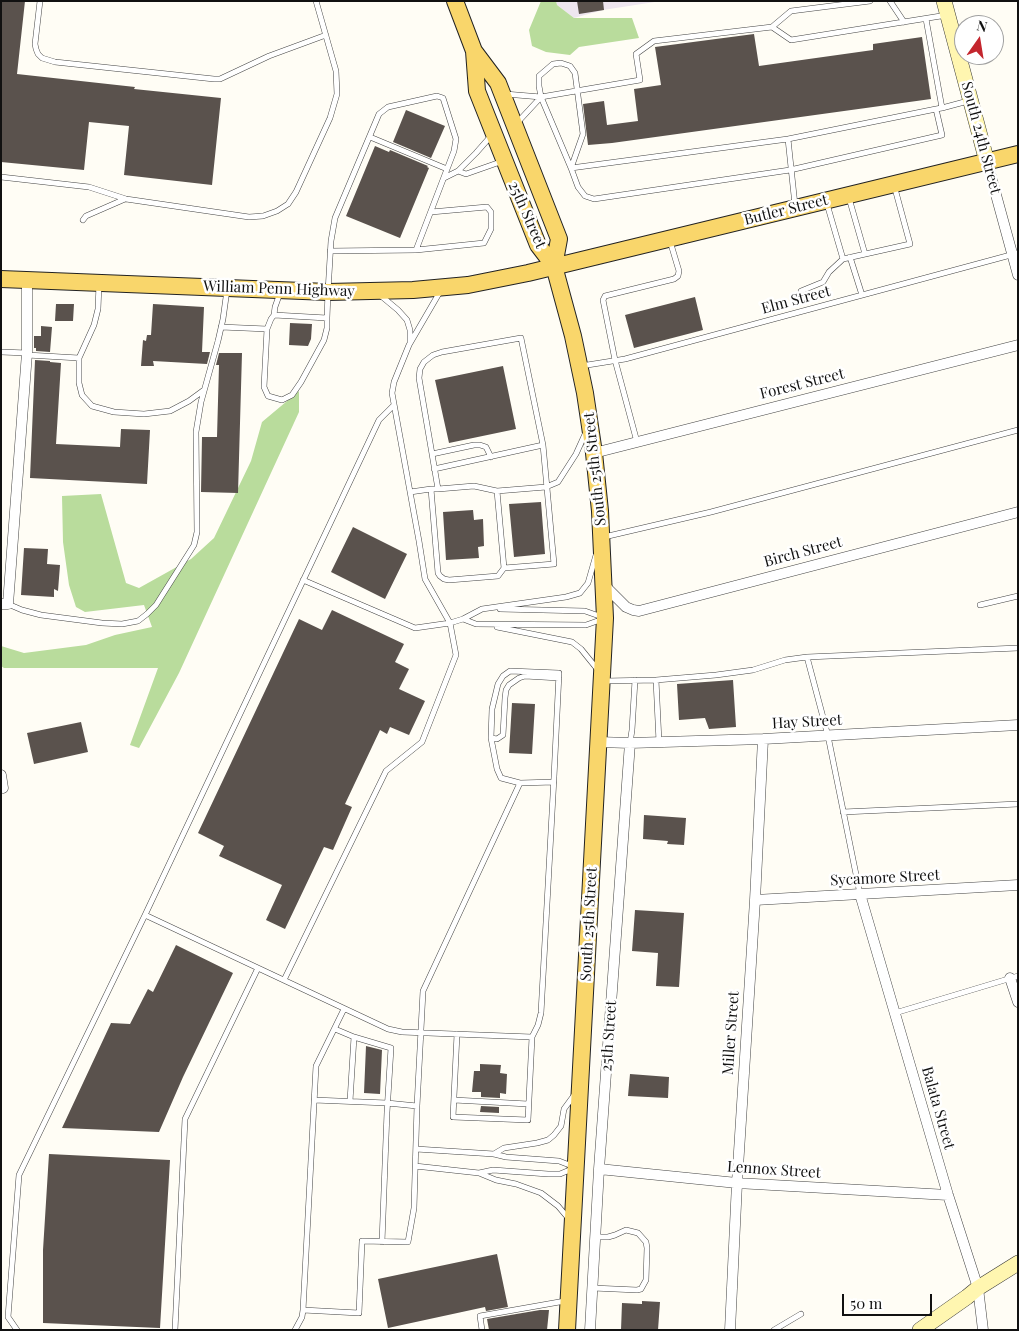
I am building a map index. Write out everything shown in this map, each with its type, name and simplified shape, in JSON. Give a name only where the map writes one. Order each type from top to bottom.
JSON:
[{"type":"main road","name":"25th Street","points":[[455,1],[474,51],[498,83],[559,239],[554,266]]},
{"type":"main road","name":"25th Street","points":[[474,51],[477,91],[538,245],[554,266]]},
{"type":"main road","name":"Butler Street","points":[[554,266],[1018,154]]},
{"type":"main road","name":"William Penn Highway","points":[[1,280],[328,292],[376,291],[442,288],[494,280],[554,266]]},
{"type":"main road","name":"South 25th Street","points":[[554,266],[580,366],[590,423],[605,586],[602,678],[575,1168]]},
{"type":"main road","points":[[567,1330],[575,1168]]},
{"type":"street","name":"South 24th Street","points":[[946,8],[987,162],[1015,254],[1018,274]]},
{"type":"street","points":[[5,604],[27,354],[27,281]]},
{"type":"street","name":"Forest Street","points":[[594,453],[1018,345]]},
{"type":"street","name":"Birch Street","points":[[605,586],[626,607],[639,611],[1018,512]]},
{"type":"street","name":"Hay Street","points":[[598,742],[630,743],[763,739],[1018,725]]},
{"type":"street","name":"Miller Street","points":[[730,1330],[736,1183],[755,900],[763,739]]},
{"type":"street","name":"25th Street","points":[[590,1330],[599,1169],[630,743]]},
{"type":"street","points":[[1,775],[3,788]]},
{"type":"street","name":"Sycamore Street","points":[[755,900],[1018,885]]},
{"type":"street","name":"Balata Street","points":[[860,894],[948,1195],[978,1288],[983,1330]]},
{"type":"street","points":[[1014,977],[1018,1002]]},
{"type":"street","name":"Lennox Street","points":[[599,1169],[736,1183],[948,1195]]},
{"type":"street","points":[[920,1330],[978,1288],[1018,1263]]},
{"type":"lane","points":[[40,1],[36,49],[42,58],[55,62],[214,80],[269,56],[326,35]]},
{"type":"lane","points":[[1,177],[89,187],[126,199],[248,217],[263,216],[277,211],[288,204],[299,185],[326,127],[337,94],[336,71],[316,1]]},
{"type":"lane","points":[[502,94],[542,97],[640,80],[636,54],[654,41],[772,27],[791,11],[870,1]]},
{"type":"lane","points":[[890,1],[904,22]]},
{"type":"lane","points":[[772,27],[790,40],[926,19],[946,8]]},
{"type":"lane","points":[[571,168],[583,134],[575,73],[570,66],[561,63],[553,64],[539,76],[542,97],[578,187],[585,196],[594,199],[790,170],[942,135],[926,19]]},
{"type":"lane","points":[[280,290],[274,315],[268,329],[264,387],[268,396],[282,400],[292,395],[306,374],[324,340],[327,328],[330,250],[335,218],[379,114],[388,107],[437,96],[443,98],[456,139],[454,151],[416,250]]},
{"type":"lane","points":[[515,126],[542,97]]},
{"type":"lane","points":[[571,168],[788,139],[939,109],[970,100]]},
{"type":"lane","points":[[444,178],[458,171],[493,133]]},
{"type":"lane","points":[[370,136],[447,169]]},
{"type":"lane","points":[[788,139],[790,170],[796,208]]},
{"type":"lane","points":[[458,171],[466,174],[504,161]]},
{"type":"lane","points":[[801,291],[823,282],[829,272],[843,259],[910,244],[894,184]]},
{"type":"lane","points":[[848,195],[865,254]]},
{"type":"lane","points":[[83,220],[86,216],[126,199]]},
{"type":"lane","points":[[826,201],[843,259]]},
{"type":"lane","points":[[330,250],[416,250],[484,243],[492,229],[491,212],[487,207],[431,212]]},
{"type":"lane","points":[[637,442],[615,360],[603,300],[605,296],[674,279],[678,276],[669,239]]},
{"type":"lane","name":"Elm Street","points":[[580,366],[625,359],[1015,254]]},
{"type":"lane","points":[[850,257],[862,295]]},
{"type":"lane","points":[[99,284],[98,309],[94,325],[79,358],[79,383],[82,395],[92,406],[114,412],[144,414],[170,411],[190,401],[204,390]]},
{"type":"lane","points":[[5,604],[41,615],[122,624],[138,621],[152,610],[171,583],[194,545],[197,532],[196,432],[204,390],[221,327],[227,288]]},
{"type":"lane","points":[[284,980],[386,771],[422,742],[456,655],[450,623],[425,580],[392,393],[394,382],[409,345],[442,288]]},
{"type":"lane","points":[[376,291],[407,320],[410,330],[409,345]]},
{"type":"lane","points":[[274,315],[327,318]]},
{"type":"lane","points":[[221,327],[268,329]]},
{"type":"lane","points":[[497,491],[504,568],[498,576],[444,579],[438,572],[434,469],[419,378],[420,369],[424,362],[433,355],[442,352],[521,338],[543,445],[554,564],[504,568]]},
{"type":"lane","points":[[1,352],[79,358]]},
{"type":"lane","points":[[17,1330],[8,1317],[19,1175],[145,915],[379,420],[394,405]]},
{"type":"lane","points":[[410,492],[474,486],[497,491],[554,485],[561,479],[576,454],[590,423]]},
{"type":"lane","points":[[303,580],[415,628],[450,623],[463,619],[482,609],[566,598],[580,593],[588,583],[602,538],[711,512],[1018,430]]},
{"type":"lane","points":[[432,454],[480,445],[486,447],[491,456]]},
{"type":"lane","points":[[434,469],[543,445]]},
{"type":"lane","points":[[980,605],[1018,596]]},
{"type":"lane","points":[[482,609],[585,611],[605,618]]},
{"type":"lane","points":[[463,619],[476,624],[586,625],[605,618]]},
{"type":"lane","points":[[482,624],[572,642],[595,665],[602,678],[635,680],[656,680],[754,670],[785,660],[807,656],[1018,648]]},
{"type":"lane","points":[[807,656],[828,736],[860,894]]},
{"type":"lane","points":[[554,782],[520,783],[501,778],[495,762],[491,738],[492,709],[498,684],[503,676],[510,671],[559,675]]},
{"type":"lane","points":[[491,738],[498,739],[503,735],[505,698],[509,684],[525,676],[559,675]]},
{"type":"lane","points":[[457,1034],[453,1116],[528,1120],[532,1037],[541,1013],[559,675]]},
{"type":"lane","points":[[630,743],[635,680]]},
{"type":"lane","points":[[656,680],[659,742]]},
{"type":"lane","points":[[303,1310],[359,1313],[362,1241],[408,1242],[414,1208],[423,991],[520,783]]},
{"type":"lane","points":[[843,812],[1018,804]]},
{"type":"lane","points":[[145,915],[388,1029],[402,1032],[532,1037]]},
{"type":"lane","points":[[176,1330],[185,1119],[258,968]]},
{"type":"lane","points":[[895,1013],[1014,977]]},
{"type":"lane","points":[[294,1330],[302,1317],[303,1310],[316,1066],[344,1009]]},
{"type":"lane","points":[[335,1029],[391,1048],[382,1242]]},
{"type":"lane","points":[[350,1101],[354,1037]]},
{"type":"lane","points":[[494,1154],[504,1148],[548,1140],[561,1126],[564,1109],[580,1088]]},
{"type":"lane","points":[[314,1100],[417,1106]]},
{"type":"lane","points":[[454,1100],[528,1104]]},
{"type":"lane","points":[[416,1149],[494,1154],[506,1157],[559,1161],[575,1168]]},
{"type":"lane","points":[[415,1166],[478,1172],[493,1170],[560,1174],[575,1168]]},
{"type":"lane","points":[[478,1172],[496,1180],[516,1184],[541,1193],[558,1206],[572,1223]]},
{"type":"lane","points":[[593,1288],[637,1290],[641,1289],[646,1280],[646,1242],[638,1233],[626,1230],[608,1237],[596,1237]]},
{"type":"lane","points":[[482,1330],[480,1316],[568,1300]]},
{"type":"lane","points":[[774,1330],[801,1314]]},
{"type":"shaded area","points":[[556,1],[661,1],[603,10],[574,18],[557,5]]},
{"type":"green space","points":[[541,1],[556,1],[557,5],[574,18],[632,18],[639,38],[579,47],[570,55],[546,52],[532,46],[529,30]]},
{"type":"green space","points":[[299,391],[299,412],[179,673],[139,748],[130,745],[158,668],[4,668],[1,666],[1,646],[24,653],[86,645],[115,635],[152,627],[144,605],[85,612],[76,607],[69,585],[63,542],[62,496],[101,494],[126,583],[139,588],[191,559],[214,538],[251,461],[262,422]]},
{"type":"building","points":[[1,1],[25,1],[17,74],[221,98],[212,185],[124,175],[129,126],[89,122],[84,170],[1,162]]},
{"type":"building","points":[[577,1],[603,1],[604,10],[579,14]]},
{"type":"building","points":[[754,34],[759,66],[873,50],[873,44],[922,37],[931,99],[588,145],[583,104],[604,101],[607,125],[638,121],[634,89],[661,85],[655,47]]},
{"type":"building","points":[[406,110],[445,126],[431,158],[393,142]]},
{"type":"building","points":[[375,146],[389,152],[390,150],[429,168],[400,238],[346,216]]},
{"type":"building","points":[[695,297],[703,330],[634,348],[625,315]]},
{"type":"building","points":[[56,304],[74,304],[73,321],[55,321]]},
{"type":"building","points":[[153,304],[204,307],[202,352],[210,352],[207,364],[153,361],[154,366],[141,366],[143,340],[146,341],[147,335],[151,335]]},
{"type":"building","points":[[290,323],[312,324],[311,339],[308,346],[289,345]]},
{"type":"building","points":[[41,326],[52,327],[50,352],[36,351],[36,348],[34,348],[34,336],[41,336]]},
{"type":"building","points":[[219,353],[242,353],[238,493],[201,492],[202,437],[217,437],[219,365],[216,365]]},
{"type":"building","points":[[35,360],[61,363],[56,444],[120,447],[121,429],[150,430],[147,484],[30,478]]},
{"type":"building","points":[[503,366],[516,429],[449,443],[435,380]]},
{"type":"building","points":[[541,502],[545,554],[514,557],[509,504]]},
{"type":"building","points":[[473,510],[474,520],[483,519],[484,546],[478,547],[479,558],[446,560],[443,512]]},
{"type":"building","points":[[353,527],[407,554],[385,599],[331,572]]},
{"type":"building","points":[[24,548],[48,549],[47,564],[60,565],[58,591],[54,589],[54,597],[21,595]]},
{"type":"building","points":[[332,610],[404,644],[395,662],[409,669],[399,689],[425,701],[409,735],[390,727],[387,734],[380,730],[345,804],[352,807],[333,850],[324,847],[285,929],[266,920],[282,885],[219,856],[224,846],[198,833],[299,619],[322,630]]},
{"type":"building","points":[[733,680],[736,727],[709,729],[705,718],[679,720],[677,684]]},
{"type":"building","points":[[512,703],[535,704],[532,754],[509,753]]},
{"type":"building","points":[[81,722],[88,752],[34,764],[27,733]]},
{"type":"building","points":[[644,815],[686,818],[684,845],[667,844],[668,841],[643,839]]},
{"type":"building","points":[[635,910],[684,913],[679,987],[656,986],[658,953],[632,951]]},
{"type":"building","points":[[176,945],[233,973],[159,1132],[62,1128],[111,1023],[130,1024],[148,989],[153,992]]},
{"type":"building","points":[[366,1046],[382,1050],[380,1094],[364,1093]]},
{"type":"building","points":[[480,1064],[501,1065],[500,1073],[507,1074],[506,1094],[500,1093],[500,1098],[481,1097],[481,1092],[472,1092],[474,1071],[480,1071]]},
{"type":"building","points":[[630,1074],[669,1077],[668,1098],[628,1096]]},
{"type":"building","points":[[481,1106],[499,1107],[499,1113],[480,1112]]},
{"type":"building","points":[[49,1154],[170,1160],[160,1328],[43,1323],[43,1250]]},
{"type":"building","points":[[497,1254],[508,1307],[486,1311],[485,1307],[388,1328],[378,1279]]},
{"type":"building","points":[[642,1301],[660,1302],[658,1330],[621,1330],[622,1303],[642,1304]]},
{"type":"building","points":[[549,1310],[547,1330],[489,1330],[487,1319]]}]
